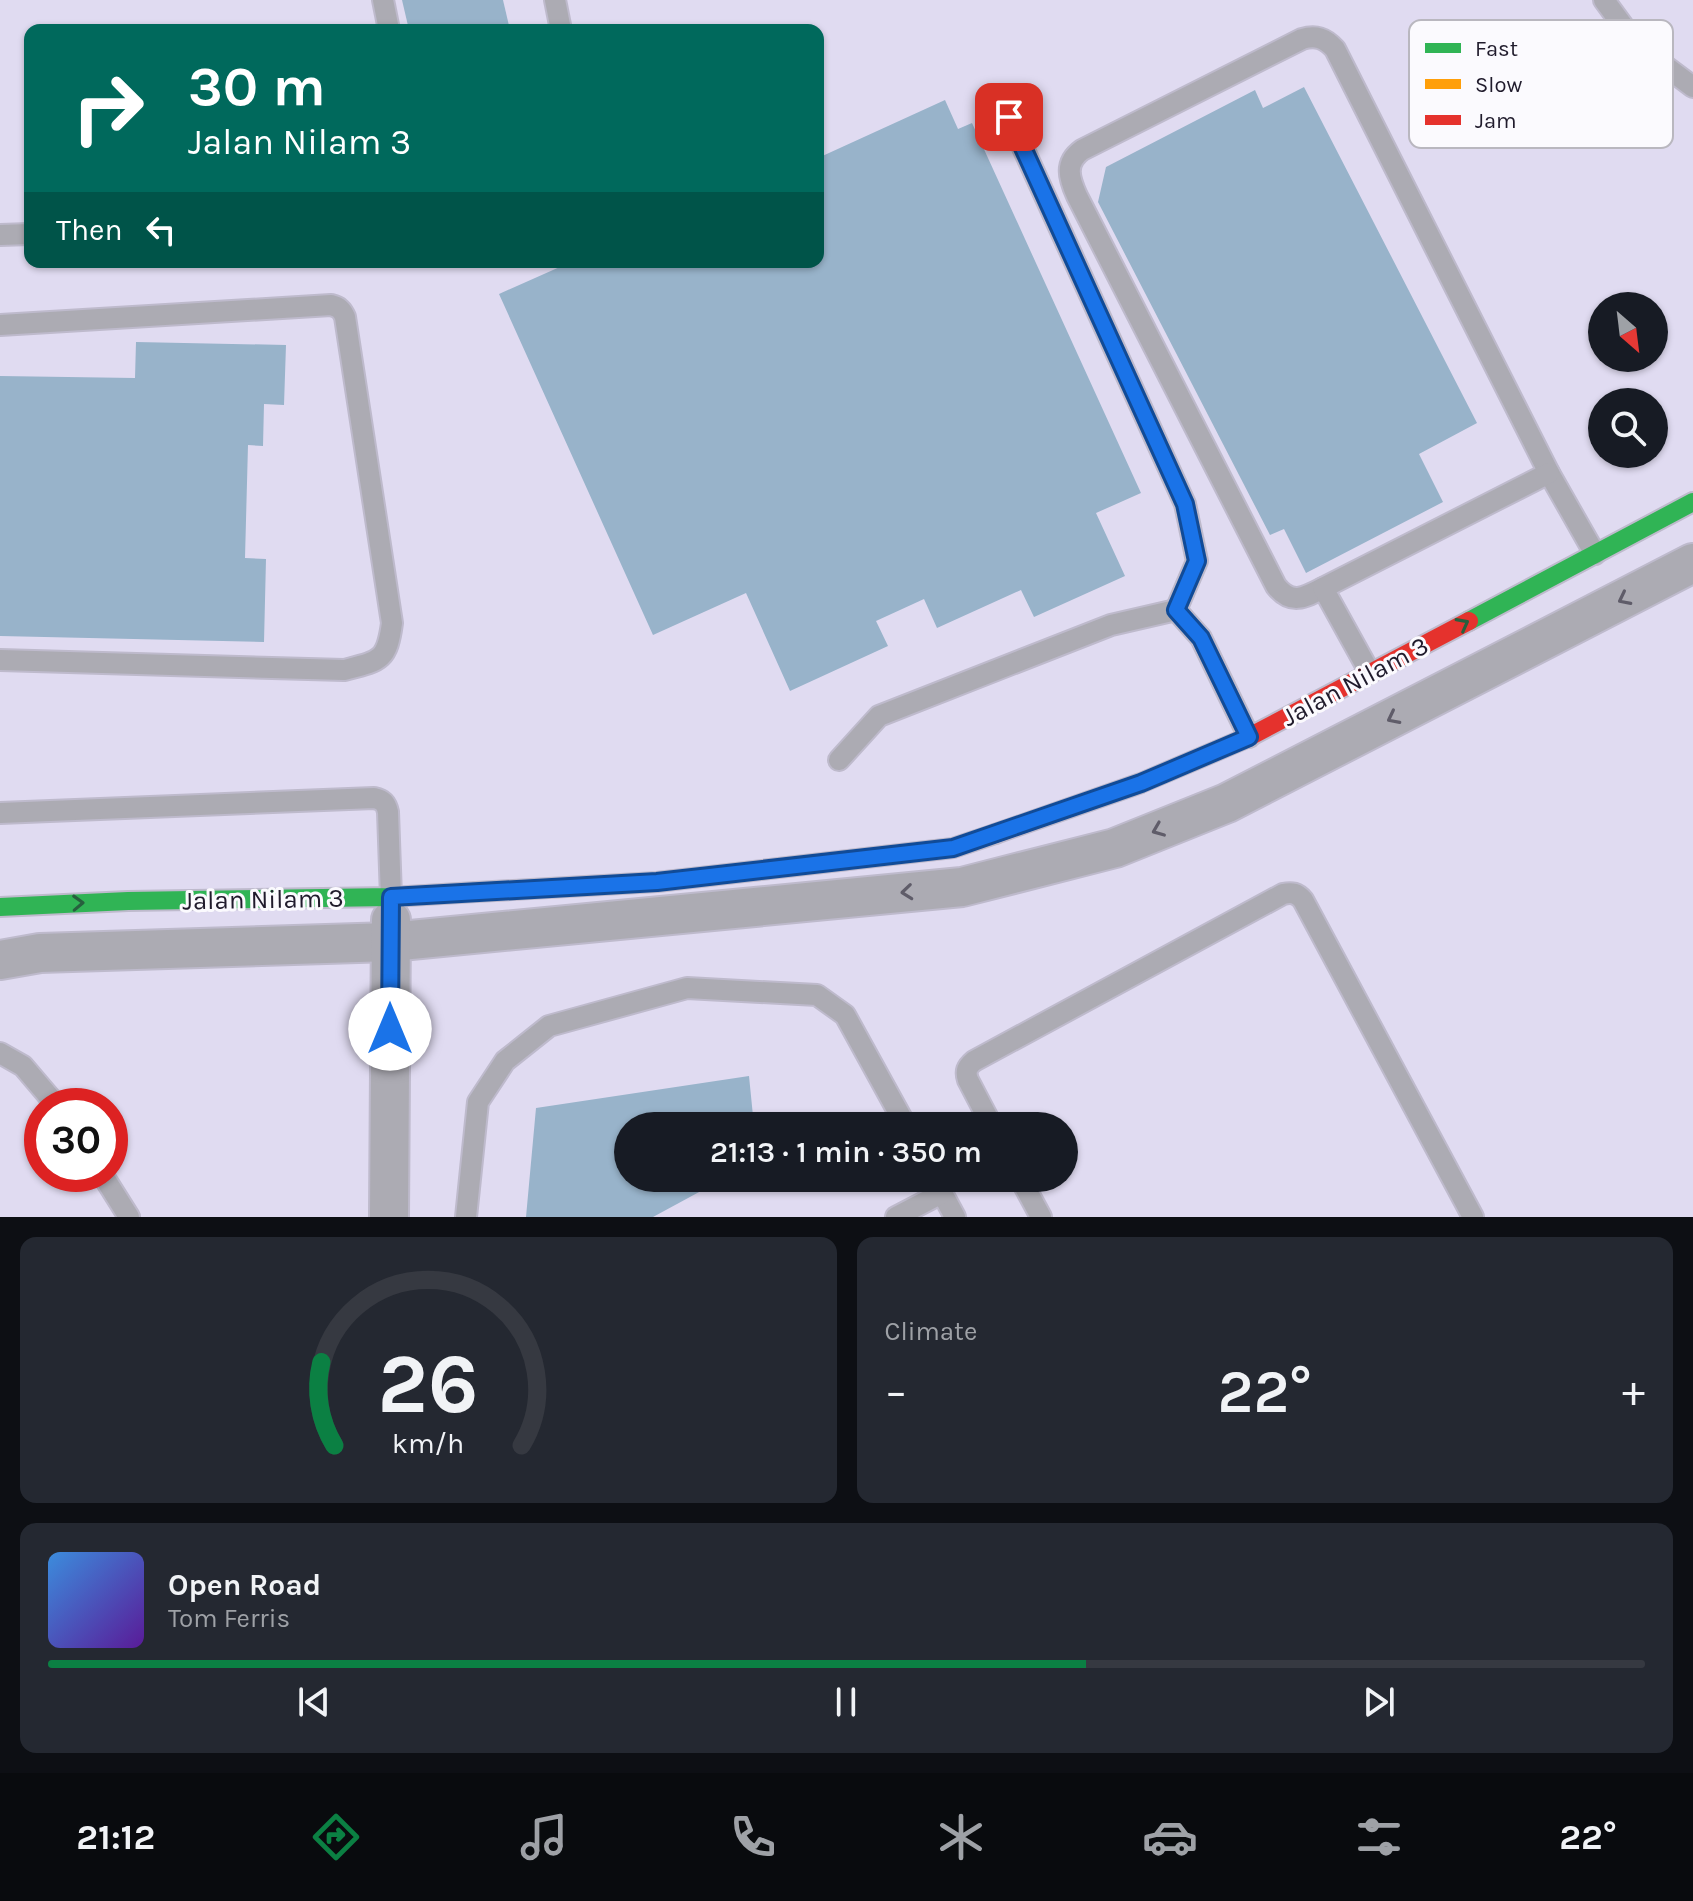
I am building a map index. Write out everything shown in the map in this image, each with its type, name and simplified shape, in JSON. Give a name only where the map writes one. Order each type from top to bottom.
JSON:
[{"type":"street","name":"Jalan Nilam 3","points":[[0,907],[391,897],[657,882],[953,848],[1141,783],[1249,737],[1693,502]]},
{"type":"street","name":"Jalan Nilam 3","points":[[0,960],[40,953],[390,942],[962,887],[1115,848],[1227,803],[1693,563]]},
{"type":"street","points":[[389,1217],[391,897]]},
{"type":"lane","points":[[383,0],[388,24]]},
{"type":"lane","points":[[555,0],[560,24]]},
{"type":"lane","points":[[1604,0],[1619,20]]},
{"type":"lane","points":[[1549,473],[1299,599],[1281,593],[1071,183],[1070,164],[1074,156],[1302,39],[1311,36],[1328,41],[1342,63],[1549,473],[1595,554]]},
{"type":"lane","points":[[1673,72],[1693,87]]},
{"type":"lane","points":[[1009,117],[1185,504],[1197,561],[1176,610]]},
{"type":"lane","points":[[0,235],[24,234]]},
{"type":"lane","points":[[0,325],[338,307],[345,317],[392,623],[389,647],[373,663],[344,670],[0,660]]},
{"type":"lane","points":[[1323,588],[1370,673]]},
{"type":"lane","points":[[1176,610],[1201,638],[1249,737]]},
{"type":"lane","points":[[839,760],[879,716],[1111,625],[1176,610]]},
{"type":"lane","points":[[0,813],[374,798],[386,805],[388,812],[391,897]]},
{"type":"lane","points":[[985,1112],[966,1073],[974,1061],[1283,894],[1291,893],[1303,900],[1473,1217]]},
{"type":"lane","points":[[466,1217],[478,1102],[505,1061],[549,1026],[687,988],[817,995],[845,1015],[898,1112]]},
{"type":"lane","points":[[0,1053],[23,1066],[42,1088]]},
{"type":"lane","points":[[113,1192],[129,1217]]},
{"type":"lane","points":[[896,1217],[930,1192]]},
{"type":"lane","points":[[941,1192],[955,1217]]},
{"type":"lane","points":[[1028,1192],[1041,1217]]},
{"type":"building","points":[[402,0],[503,0],[509,24],[408,24]]},
{"type":"building","points":[[1304,87],[1477,423],[1419,454],[1443,502],[1306,573],[1284,529],[1270,535],[1098,202],[1106,167],[1255,90],[1263,108]]},
{"type":"building","points":[[945,100],[958,129],[972,123],[1141,493],[1096,513],[1125,576],[1034,617],[1021,590],[937,628],[924,599],[876,621],[888,646],[790,691],[746,593],[653,635],[499,294],[558,268],[824,268],[824,155]]},
{"type":"building","points":[[136,342],[286,345],[284,405],[264,404],[263,446],[248,445],[245,558],[266,559],[264,642],[0,636],[0,376],[135,378]]},
{"type":"building","points":[[749,1076],[753,1112],[614,1112],[614,1192],[699,1192],[653,1217],[526,1217],[536,1108]]},
{"type":"traffic: fast","points":[[1469,621],[1693,502]]},
{"type":"traffic: fast","points":[[0,907],[476,892]]},
{"type":"traffic: slow","points":[[476,892],[657,882],[953,848],[995,834]]},
{"type":"traffic: jam","points":[[995,834],[1141,783],[1249,737],[1469,621]]},
{"type":"route","points":[[390,1029],[391,897],[657,882],[953,848],[1141,783],[1249,737],[1201,638],[1176,610],[1197,561],[1185,504],[1009,117]]}]
